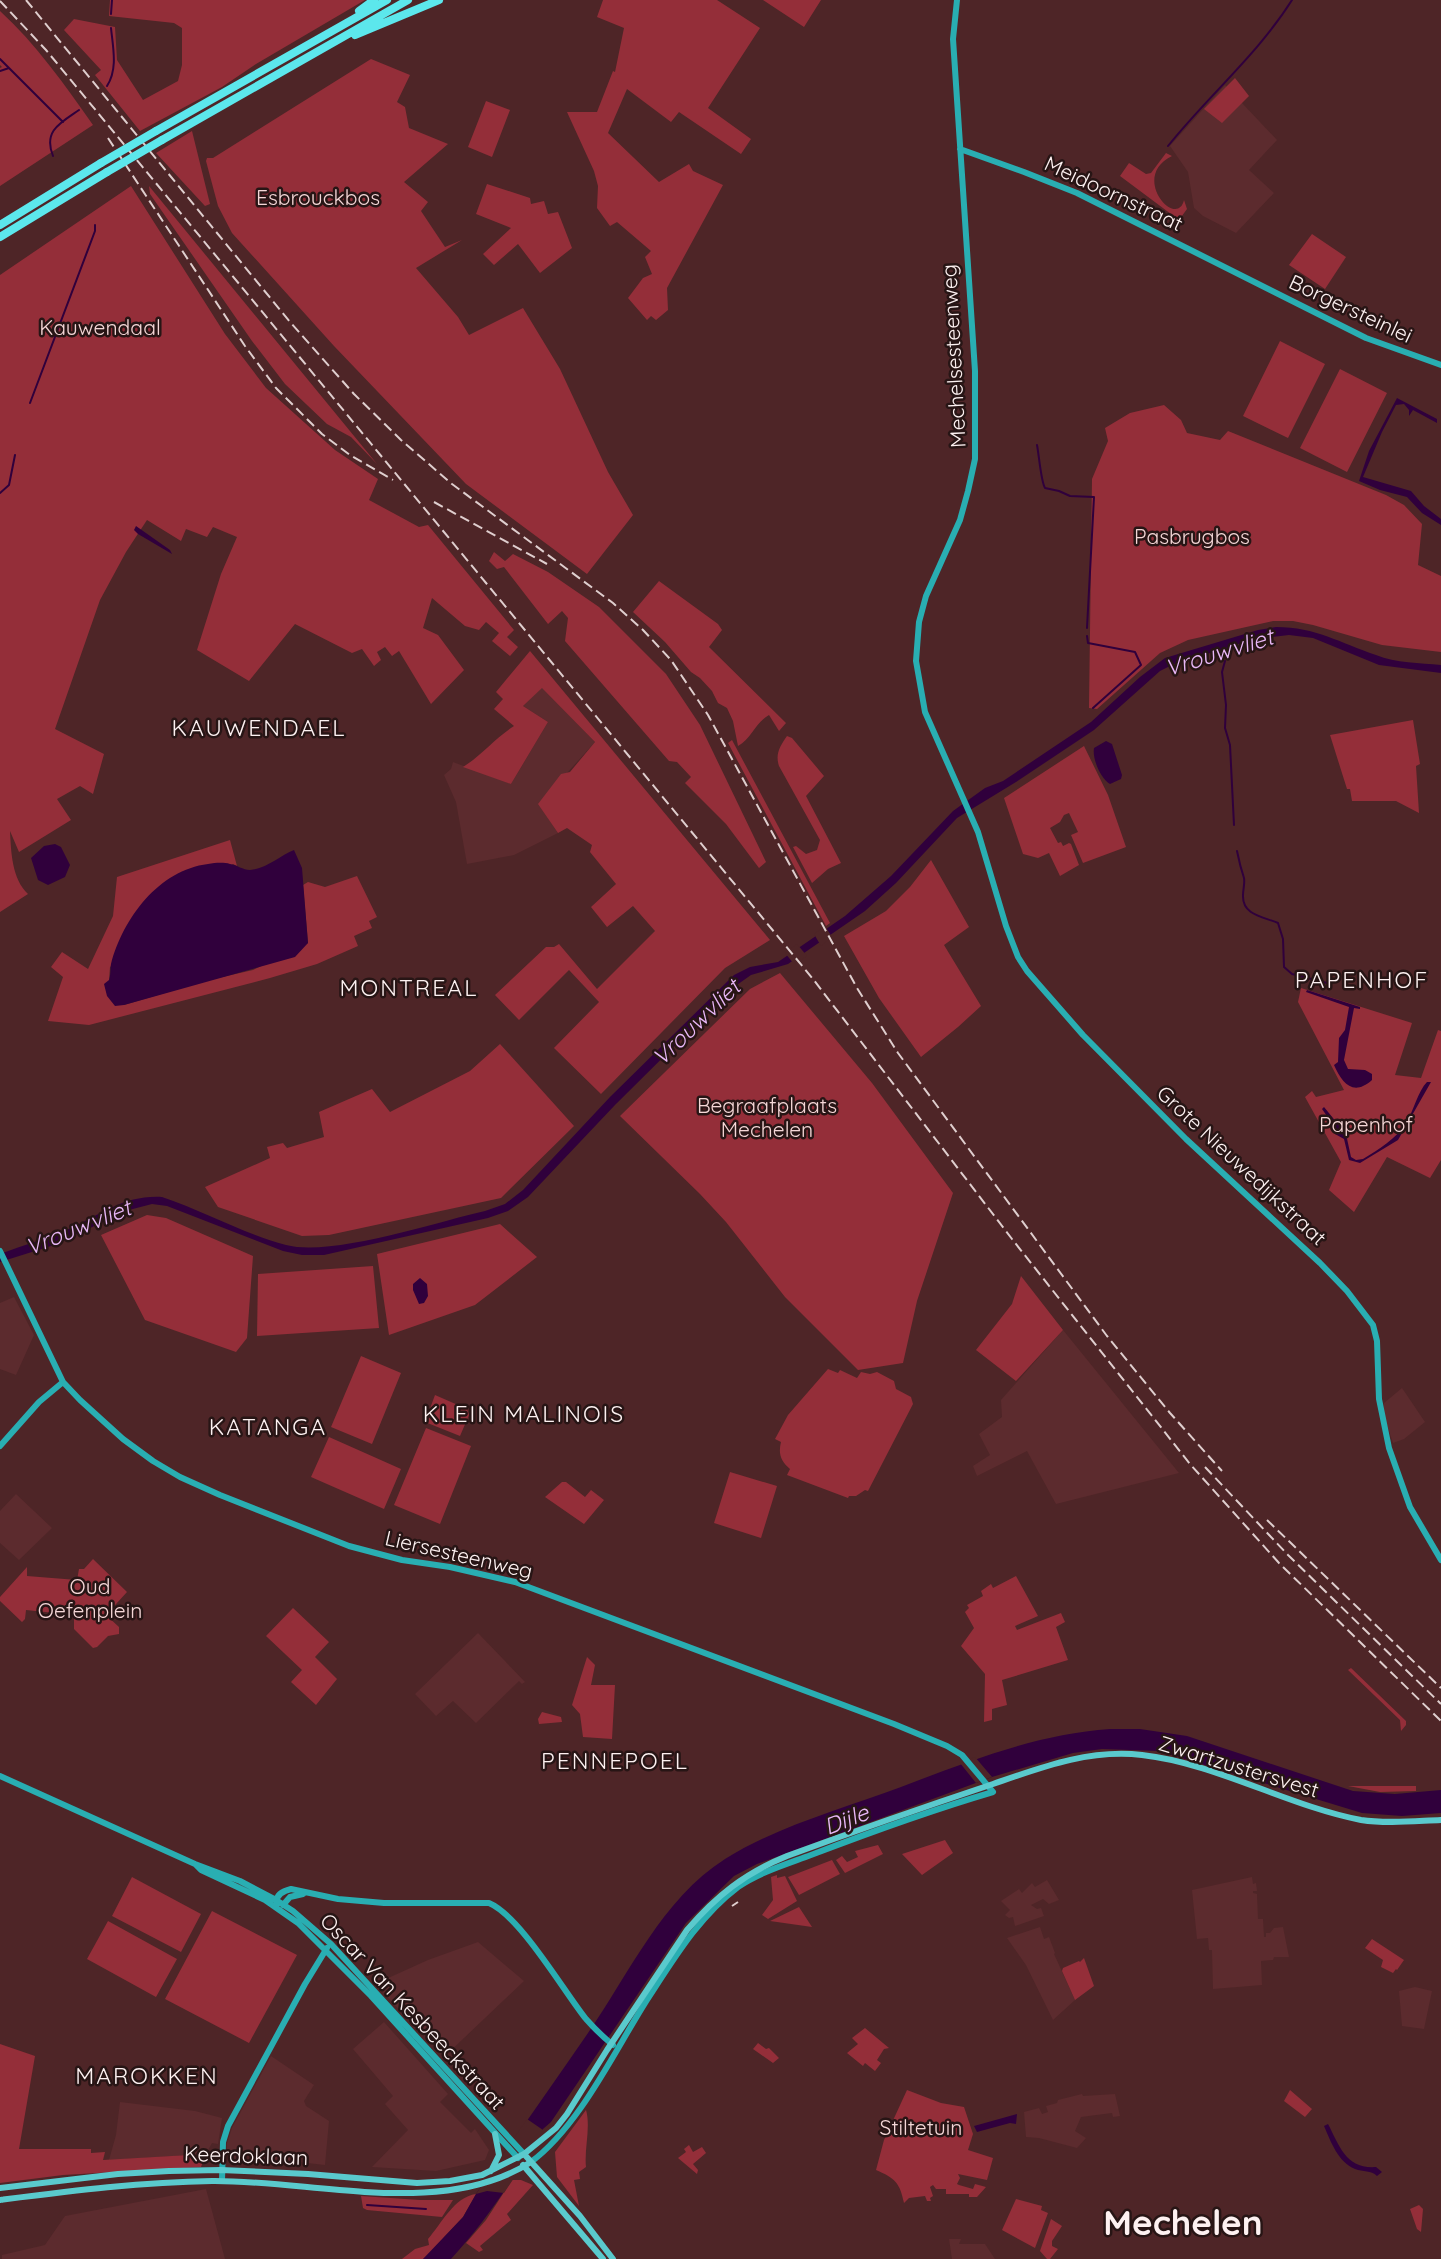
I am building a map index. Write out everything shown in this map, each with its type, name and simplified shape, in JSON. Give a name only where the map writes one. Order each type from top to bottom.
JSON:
[{"type":"highway","points":[[347,23],[374,0]]},
{"type":"highway","points":[[0,225],[156,131],[387,0]]},
{"type":"highway","points":[[0,237],[162,140],[408,0]]},
{"type":"highway","points":[[343,37],[356,35],[439,0]]},
{"type":"main road","name":"Mechelsesteenweg","points":[[957,0],[953,39],[975,371],[975,459],[956,532],[933,579],[921,613],[916,661],[925,712],[971,816]]},
{"type":"main road","name":"Meidoornstraat","points":[[960,149],[1077,193],[1248,279]]},
{"type":"main road","name":"Borgersteinlei","points":[[1248,279],[1366,338],[1441,365]]},
{"type":"main road","name":"Grote Nieuwedijkstraat","points":[[971,816],[1006,926],[1018,957],[1027,971],[1099,1052],[1320,1263],[1347,1291],[1373,1325],[1377,1340],[1380,1410],[1392,1457],[1410,1507],[1441,1560]]},
{"type":"main road","name":"Liersesteenweg","points":[[0,1251],[64,1382],[123,1439],[153,1461],[194,1483],[296,1527],[349,1546],[515,1582],[894,1724],[947,1746],[968,1760],[993,1792],[887,1827],[747,1882],[722,1901],[699,1925],[612,2044]]},
{"type":"main road","points":[[0,1446],[39,1402],[64,1382]]},
{"type":"main road","name":"Zwartzustersvest","points":[[524,2162],[567,2114],[687,1930],[708,1906],[741,1878],[787,1856],[985,1783],[1098,1754],[1132,1754],[1167,1759],[1308,1806],[1363,1820],[1441,1820]]},
{"type":"main road","name":"Oscar Van Kesbeeckstraat","points":[[0,1776],[279,1904],[329,1947],[524,2162]]},
{"type":"main road","points":[[279,1904],[290,1897],[307,1893],[384,1903],[478,1902],[496,1906],[513,1921],[591,2024],[612,2044],[566,2129],[547,2150],[524,2162]]},
{"type":"main road","points":[[222,2181],[223,2142],[228,2126],[305,1984],[329,1947]]},
{"type":"main road","name":"Oscar Van Kesbeeckstraat","points":[[329,1947],[495,2133],[510,2144]]},
{"type":"main road","points":[[492,2170],[499,2155],[495,2133]]},
{"type":"main road","points":[[524,2162],[603,2259]]},
{"type":"main road","points":[[524,2162],[580,2216],[613,2259]]},
{"type":"main road","name":"Keerdoklaan","points":[[0,2188],[118,2174],[221,2170],[417,2183],[450,2181],[524,2162]]},
{"type":"main road","name":"Keerdoklaan","points":[[0,2200],[138,2185],[222,2181],[437,2193],[483,2184],[524,2162]]},
{"type":"shaded area","points":[[1225,85],[1277,140],[1249,170],[1274,193],[1236,233],[1203,216],[1194,208],[1188,172],[1170,146]]},
{"type":"shaded area","points":[[542,687],[595,742],[539,804],[558,833],[514,855],[467,864],[456,802],[444,775],[451,769],[453,762],[511,784],[548,722],[523,706]]},
{"type":"shaded area","points":[[14,1297],[34,1335],[16,1375],[0,1369],[0,1303]]},
{"type":"shaded area","points":[[1063,1330],[1179,1473],[1056,1504],[1027,1451],[977,1476],[973,1466],[990,1455],[979,1434],[1002,1417],[1001,1400]]},
{"type":"shaded area","points":[[1402,1388],[1425,1422],[1404,1439],[1393,1443],[1384,1416],[1384,1403]]},
{"type":"shaded area","points":[[16,1494],[52,1528],[19,1560],[0,1543],[0,1511]]},
{"type":"shaded area","points":[[478,1633],[525,1682],[522,1684],[519,1681],[476,1723],[453,1701],[436,1716],[415,1694]]},
{"type":"shaded area","points":[[1252,1877],[1253,1884],[1256,1883],[1257,1891],[1253,1893],[1257,1894],[1258,1919],[1263,1919],[1264,1937],[1274,1928],[1283,1927],[1289,1957],[1274,1957],[1273,1960],[1261,1961],[1262,1985],[1213,1989],[1212,1950],[1209,1950],[1208,1938],[1197,1939],[1192,1890]]},
{"type":"shaded area","points":[[1047,1880],[1059,1900],[1049,1904],[1043,1899],[1031,1905],[1037,1909],[1041,1908],[1044,1916],[1015,1926],[1013,1917],[1005,1915],[1010,1910],[1001,1901],[1019,1889],[1022,1893],[1032,1883],[1035,1887]]},
{"type":"shaded area","points":[[1040,1927],[1044,1939],[1049,1937],[1075,2000],[1053,2020],[1026,1965],[1007,1938]]},
{"type":"shaded area","points":[[478,1942],[524,1981],[444,2057],[375,1984],[428,1960]]},
{"type":"shaded area","points":[[1415,1987],[1432,1991],[1424,2029],[1402,2026],[1399,1991]]},
{"type":"shaded area","points":[[384,2022],[448,2094],[440,2102],[471,2133],[475,2129],[489,2150],[485,2160],[436,2171],[372,2167],[408,2130],[385,2104],[393,2096],[353,2049]]},
{"type":"shaded area","points":[[271,2056],[314,2085],[304,2101],[306,2106],[329,2121],[325,2165],[227,2154],[232,2128]]},
{"type":"shaded area","points":[[1082,2094],[1115,2094],[1120,2116],[1113,2117],[1112,2113],[1081,2117],[1075,2131],[1086,2138],[1077,2148],[1026,2137],[1024,2112],[1039,2108],[1042,2114],[1048,2112],[1046,2106],[1057,2103],[1058,2100]]},
{"type":"shaded area","points":[[120,2102],[195,2111],[222,2118],[218,2144],[212,2143],[206,2154],[109,2160],[116,2135]]},
{"type":"shaded area","points":[[206,2189],[225,2259],[2,2259],[2,2255],[45,2245],[65,2216]]},
{"type":"shaded area","points":[[949,2239],[961,2239],[959,2244],[985,2244],[995,2259],[952,2259]]},
{"type":"green space","points":[[110,0],[365,0],[222,87],[140,131],[95,75],[101,70],[64,30],[74,19],[115,27],[117,60],[143,100],[178,81],[182,65],[182,28],[174,23],[109,16]]},
{"type":"green space","points":[[603,0],[717,0],[760,28],[708,108],[751,139],[741,154],[679,112],[671,122],[627,89],[608,133],[659,182],[689,164],[693,171],[723,185],[667,288],[668,310],[656,320],[651,316],[647,320],[628,298],[643,278],[652,274],[645,257],[651,251],[617,222],[610,226],[597,208],[598,186],[594,171],[567,112],[597,112],[613,71],[615,72],[624,28],[597,17]]},
{"type":"green space","points":[[763,0],[821,0],[804,27]]},
{"type":"green space","points":[[0,11],[38,51],[93,125],[0,186],[2,67]]},
{"type":"green space","name":"Esbrouckbos","points":[[371,59],[410,75],[397,102],[405,107],[409,128],[448,144],[404,182],[428,202],[421,211],[445,247],[462,240],[416,268],[458,317],[469,335],[523,308],[560,369],[608,472],[633,515],[587,574],[466,484],[334,346],[232,233],[218,206],[207,158],[213,158]]},
{"type":"green space","points":[[1235,78],[1249,96],[1222,123],[1204,109]]},
{"type":"green space","points":[[486,101],[510,110],[492,157],[468,147]]},
{"type":"green space","points":[[192,131],[210,204],[205,206],[156,153]]},
{"type":"green space","points":[[1166,153],[1172,156],[1160,165],[1155,176],[1155,187],[1159,197],[1173,209],[1180,208],[1184,200],[1187,209],[1179,220],[1120,176],[1129,163],[1146,174],[1151,173]]},
{"type":"green space","points":[[487,184],[530,198],[531,204],[544,201],[548,214],[558,212],[572,248],[540,273],[518,244],[494,265],[483,254],[511,228],[476,214]]},
{"type":"green space","name":"Kauwendaal","points":[[131,186],[225,334],[266,388],[335,450],[378,479],[369,500],[419,527],[428,525],[514,630],[507,637],[518,647],[510,656],[492,641],[499,633],[486,622],[479,630],[465,626],[432,598],[423,628],[438,635],[464,670],[431,704],[399,651],[392,656],[385,647],[377,652],[381,660],[374,666],[362,649],[352,653],[295,624],[249,681],[197,650],[221,574],[237,537],[213,527],[207,537],[186,529],[181,541],[147,520],[100,600],[55,729],[104,754],[93,794],[80,786],[57,799],[71,820],[19,852],[10,831],[16,873],[28,894],[0,912],[0,275]]},
{"type":"green space","points":[[149,186],[377,464],[351,437],[327,424],[285,384],[150,194]]},
{"type":"green space","points":[[1312,234],[1346,257],[1325,289],[1289,265]]},
{"type":"green space","points":[[1280,341],[1325,364],[1288,438],[1243,416]]},
{"type":"green space","points":[[1340,369],[1387,393],[1347,472],[1300,448]]},
{"type":"green space","name":"Pasbrugbos","points":[[1164,405],[1181,420],[1187,433],[1220,440],[1228,431],[1386,495],[1404,505],[1422,524],[1418,565],[1441,576],[1441,652],[1382,645],[1313,625],[1273,621],[1188,640],[1160,653],[1097,709],[1089,708],[1092,479],[1108,441],[1105,428],[1130,413]]},
{"type":"green space","points":[[494,552],[505,561],[513,554],[548,572],[599,607],[666,674],[700,725],[766,862],[759,868],[726,824],[685,783],[691,777],[677,762],[669,761],[565,641],[568,618],[562,611],[548,624],[504,567],[497,569],[489,561]]},
{"type":"green space","points":[[659,581],[718,624],[722,630],[709,647],[786,723],[779,731],[769,715],[738,746],[733,721],[727,708],[718,703],[712,691],[700,678],[633,612]]},
{"type":"green space","points":[[530,651],[770,940],[725,968],[601,1094],[554,1048],[599,1002],[569,970],[519,1020],[495,995],[546,947],[559,944],[597,989],[655,931],[633,906],[607,927],[591,907],[616,884],[590,852],[592,845],[567,828],[558,833],[538,804],[561,774],[570,772],[595,742],[542,688],[523,706],[548,722],[511,784],[463,767],[514,726],[494,709],[503,699],[496,692]]},
{"type":"green space","points":[[1413,720],[1420,764],[1416,766],[1419,813],[1396,801],[1352,801],[1330,735]]},
{"type":"green space","points":[[787,736],[792,738],[824,776],[806,796],[841,863],[828,869],[812,883],[793,847],[796,846],[806,854],[817,850],[820,840],[779,766],[779,750]]},
{"type":"green space","points":[[732,740],[830,923],[826,926],[728,743]]},
{"type":"green space","points":[[1084,746],[1108,795],[1126,847],[1083,863],[1071,835],[1078,832],[1069,813],[1064,815],[1060,822],[1050,828],[1058,843],[1061,842],[1063,846],[1071,844],[1079,865],[1060,876],[1049,853],[1038,858],[1023,854],[1004,798]]},
{"type":"green space","points":[[230,840],[237,866],[233,864],[110,967],[109,980],[124,1005],[253,970],[308,943],[303,885],[308,882],[325,887],[357,876],[377,917],[369,921],[372,928],[354,936],[358,946],[317,964],[270,978],[89,1025],[48,1021],[63,977],[51,967],[62,952],[88,969],[113,916],[117,877]]},
{"type":"green space","points":[[931,860],[969,927],[944,945],[981,1006],[921,1057],[879,998],[844,936],[886,911],[910,887]]},
{"type":"green space","name":"Begraafplaats Mechelen","points":[[780,973],[872,1083],[953,1193],[917,1301],[903,1363],[858,1370],[785,1297],[726,1222],[700,1194],[620,1116],[750,989]]},
{"type":"green space","name":"Papenhof","points":[[1301,988],[1412,1023],[1395,1075],[1421,1078],[1438,1030],[1441,1031],[1441,1160],[1430,1178],[1387,1157],[1354,1212],[1329,1190],[1341,1162],[1305,1097],[1312,1091],[1316,1097],[1344,1090],[1298,1002]]},
{"type":"green space","points":[[500,1044],[574,1126],[501,1198],[329,1235],[302,1236],[218,1207],[205,1187],[270,1158],[267,1147],[283,1143],[287,1148],[324,1137],[319,1112],[372,1089],[390,1112],[470,1071]]},
{"type":"green space","points":[[147,1215],[166,1218],[253,1256],[247,1338],[236,1352],[145,1320],[101,1235]]},
{"type":"green space","points":[[500,1224],[537,1257],[475,1305],[389,1335],[377,1254]]},
{"type":"green space","points":[[373,1266],[379,1328],[257,1336],[258,1274]]},
{"type":"green space","points":[[1021,1276],[1063,1330],[1016,1381],[976,1350],[1012,1304]]},
{"type":"green space","points":[[361,1356],[401,1373],[372,1444],[331,1427]]},
{"type":"green space","points":[[828,1369],[838,1373],[840,1370],[857,1378],[861,1372],[877,1372],[894,1381],[896,1389],[911,1397],[913,1404],[868,1491],[848,1498],[787,1475],[790,1469],[781,1457],[781,1442],[775,1439],[788,1415]]},
{"type":"green space","points":[[435,1395],[467,1409],[469,1415],[460,1436],[425,1422]]},
{"type":"green space","points":[[426,1428],[471,1446],[440,1524],[394,1505]]},
{"type":"green space","points":[[329,1437],[401,1469],[384,1509],[311,1477]]},
{"type":"green space","points":[[730,1472],[777,1486],[761,1538],[714,1523]]},
{"type":"green space","points":[[562,1482],[566,1482],[585,1497],[591,1490],[604,1500],[584,1524],[545,1497]]},
{"type":"green space","name":"Oud Oefenplein","points":[[93,1559],[127,1592],[106,1615],[119,1627],[119,1634],[108,1636],[97,1647],[93,1648],[74,1629],[74,1615],[26,1610],[22,1622],[0,1601],[0,1597],[27,1567],[27,1576],[77,1580],[79,1569],[84,1569]]},
{"type":"green space","points":[[1016,1576],[1038,1616],[1015,1626],[1017,1630],[1061,1613],[1065,1622],[1056,1627],[1068,1660],[1002,1680],[1007,1705],[992,1709],[992,1720],[984,1722],[985,1674],[961,1646],[974,1628],[965,1612],[969,1608],[967,1605],[983,1596],[981,1591],[991,1584],[993,1588]]},
{"type":"green space","points":[[293,1608],[329,1642],[315,1657],[337,1679],[316,1705],[291,1682],[302,1670],[266,1636]]},
{"type":"green space","points":[[587,1657],[595,1665],[591,1685],[615,1685],[612,1739],[583,1737],[580,1714],[572,1705]]},
{"type":"green space","points":[[1351,1668],[1406,1721],[1401,1731],[1400,1720],[1348,1670]]},
{"type":"green space","points":[[542,1712],[561,1717],[562,1722],[539,1724],[538,1719]]},
{"type":"green space","points":[[1348,1786],[1416,1786],[1416,1791],[1380,1792]]},
{"type":"green space","points":[[945,1840],[953,1853],[922,1875],[902,1854]]},
{"type":"green space","points":[[878,1845],[883,1854],[845,1873],[836,1860],[842,1856],[847,1862],[858,1857],[855,1851]]},
{"type":"green space","points":[[832,1860],[840,1874],[799,1895],[788,1877]]},
{"type":"green space","points":[[777,1875],[777,1878],[785,1876],[797,1901],[768,1919],[762,1915],[773,1900],[771,1877]]},
{"type":"green space","points":[[132,1877],[201,1914],[181,1952],[112,1916]]},
{"type":"green space","points":[[799,1907],[812,1927],[770,1921]]},
{"type":"green space","points":[[212,1911],[297,1955],[249,2043],[165,1999]]},
{"type":"green space","points":[[108,1921],[177,1959],[156,1997],[87,1959]]},
{"type":"green space","points":[[1372,1939],[1404,1960],[1393,1973],[1381,1967],[1383,1960],[1365,1948]]},
{"type":"green space","points":[[1084,1958],[1094,1986],[1075,2000],[1062,1971]]},
{"type":"green space","points":[[865,2028],[889,2048],[884,2049],[877,2060],[881,2063],[875,2071],[865,2063],[863,2066],[847,2053],[858,2044],[852,2038]]},
{"type":"green space","points":[[758,2043],[766,2049],[769,2048],[779,2058],[773,2063],[753,2049]]},
{"type":"green space","points":[[0,2044],[35,2056],[19,2149],[91,2149],[91,2153],[105,2152],[103,2160],[206,2154],[201,2167],[63,2175],[0,2183]]},
{"type":"green space","name":"Stiltetuin","points":[[907,2090],[941,2103],[964,2107],[973,2134],[968,2150],[993,2158],[987,2180],[958,2174],[959,2185],[973,2189],[975,2184],[986,2187],[977,2197],[969,2197],[969,2194],[946,2194],[946,2189],[936,2189],[933,2185],[930,2187],[933,2196],[931,2201],[927,2201],[925,2196],[909,2198],[904,2203],[896,2182],[876,2170],[884,2140]]},
{"type":"green space","points":[[1290,2090],[1312,2109],[1305,2117],[1284,2101]]},
{"type":"green space","points":[[586,2110],[586,2167],[579,2172],[580,2179],[574,2180],[579,2206],[557,2177],[555,2152]]},
{"type":"green space","points":[[689,2145],[693,2152],[702,2147],[706,2153],[693,2164],[698,2170],[697,2174],[678,2158],[686,2152],[684,2149]]},
{"type":"green space","points":[[512,2180],[533,2185],[507,2214],[511,2220],[480,2246],[483,2250],[479,2252],[466,2243],[486,2220]]},
{"type":"green space","points":[[476,2194],[463,2217],[427,2256],[423,2259],[402,2259],[415,2249],[429,2245],[428,2239],[455,2205]]},
{"type":"green space","points":[[361,2196],[453,2200],[442,2217],[367,2210],[363,2208]]},
{"type":"green space","points":[[1016,2199],[1042,2206],[1041,2210],[1048,2213],[1035,2248],[1002,2230]]},
{"type":"green space","points":[[1419,2205],[1423,2209],[1421,2232],[1417,2229],[1410,2209]]},
{"type":"green space","points":[[1051,2219],[1062,2226],[1052,2241],[1052,2246],[1058,2249],[1047,2259],[1040,2251]]},
{"type":"water","points":[[1397,398],[1437,419],[1437,423],[1413,410],[1409,416],[1409,410],[1404,404],[1396,405],[1363,477],[1411,491],[1441,519],[1441,525],[1422,513],[1407,497],[1359,481],[1369,451]]},
{"type":"water","points":[[136,526],[172,554],[138,534],[134,530]]},
{"type":"water","name":"Vrouwvliet","points":[[1276,627],[1316,633],[1392,660],[1441,665],[1441,673],[1379,665],[1313,638],[1289,635],[1255,639],[1160,671],[1094,730],[957,818],[896,883],[865,911],[788,964],[751,975],[734,987],[615,1105],[528,1197],[508,1211],[488,1218],[324,1255],[302,1255],[283,1251],[167,1206],[152,1204],[129,1210],[51,1246],[0,1262],[0,1254],[62,1232],[115,1206],[149,1197],[162,1197],[270,1240],[306,1247],[384,1237],[505,1204],[523,1190],[610,1097],[734,975],[750,967],[778,962],[845,916],[891,876],[953,811],[1091,722],[1165,658]]},
{"type":"water","points":[[1106,741],[1112,744],[1122,775],[1121,779],[1110,784],[1100,773],[1094,752],[1094,748]]},
{"type":"water","points":[[55,844],[61,847],[70,865],[65,877],[48,885],[38,880],[31,858],[44,846]]},
{"type":"water","points":[[294,850],[302,868],[308,943],[295,957],[115,1006],[107,996],[104,984],[109,980],[117,947],[134,914],[159,886],[190,868],[222,863],[247,870],[256,869]]},
{"type":"water","points":[[1307,990],[1360,1007],[1354,1008],[1344,1060],[1348,1069],[1365,1070],[1372,1074],[1372,1080],[1365,1085],[1349,1086],[1334,1065],[1338,1062],[1339,1038],[1345,1030],[1349,1007],[1306,992]]},
{"type":"water","points":[[1427,1082],[1431,1082],[1398,1140],[1360,1163],[1349,1160],[1344,1139],[1335,1134],[1334,1126],[1322,1109],[1324,1107],[1346,1134],[1351,1157],[1356,1160],[1363,1159],[1402,1129]]},
{"type":"water","points":[[420,1278],[427,1284],[428,1296],[424,1303],[419,1304],[413,1284]]},
{"type":"water","name":"Dijle","points":[[1110,1729],[1140,1729],[1187,1736],[1353,1791],[1395,1794],[1441,1790],[1441,1813],[1402,1816],[1362,1813],[1159,1751],[1102,1749],[1073,1753],[992,1777],[757,1864],[734,1876],[686,1923],[551,2122],[543,2129],[501,2196],[464,2244],[451,2259],[423,2259],[463,2217],[665,1916],[703,1876],[725,1859],[766,1837],[811,1819],[1004,1750],[1056,1737]]},
{"type":"water","points":[[1017,2114],[1016,2124],[1010,2123],[977,2132],[974,2126]]},
{"type":"water","points":[[1328,2124],[1345,2155],[1358,2164],[1376,2167],[1382,2172],[1377,2176],[1355,2169],[1344,2162],[1324,2126]]},
{"type":"pier","points":[[825,926],[832,937],[821,946],[814,934]]},
{"type":"pier","points":[[797,944],[807,956],[794,964],[785,953]]},
{"type":"pier","points":[[975,1757],[992,1777],[976,1783],[960,1763]]},
{"type":"pier","points":[[527,2119],[543,2130],[551,2123],[504,2193],[487,2191],[476,2194]]},
{"type":"waterway","points":[[111,14],[112,0]]},
{"type":"waterway","points":[[1168,146],[1264,39],[1292,0]]},
{"type":"waterway","points":[[107,86],[114,65],[111,28]]},
{"type":"waterway","points":[[0,59],[63,122]]},
{"type":"waterway","points":[[0,71],[9,68]]},
{"type":"waterway","points":[[53,156],[50,147],[52,134],[60,124],[79,110]]},
{"type":"waterway","points":[[30,403],[95,225]]},
{"type":"waterway","points":[[1037,445],[1045,488],[1070,496],[1094,497],[1087,628]]},
{"type":"waterway","points":[[0,493],[9,485],[15,455]]},
{"type":"waterway","points":[[1087,636],[1088,643],[1135,652],[1141,665],[1093,708]]},
{"type":"waterway","name":"Vrouwvliet","points":[[1225,661],[1222,672],[1226,705],[1225,728],[1230,745],[1234,825]]},
{"type":"waterway","points":[[1237,851],[1244,878],[1243,895],[1246,907],[1255,915],[1278,923],[1283,939],[1284,967],[1292,974],[1327,983]]},
{"type":"waterway","points":[[367,2205],[426,2209]]},
{"type":"railway","points":[[26,0],[290,322],[354,394],[452,484],[613,603],[671,660],[708,715],[857,988],[898,1053],[1107,1336],[1222,1471]]},
{"type":"railway","points":[[0,1],[46,50],[813,979],[1012,1239],[1190,1464],[1279,1563],[1441,1721]]},
{"type":"railway","points":[[108,138],[245,346],[276,388],[322,434],[350,455],[393,480]]},
{"type":"railway","points":[[434,502],[547,564]]},
{"type":"railway","points":[[1205,1467],[1288,1555],[1441,1704]]},
{"type":"railway","points":[[1267,1520],[1441,1688]]},
{"type":"railway","points":[[732,1906],[738,1902]]},
{"type":"district","name":"KAUWENDAEL","points":[[259,727]]},
{"type":"district","name":"PAPENHOF","points":[[1362,979]]},
{"type":"district","name":"MONTREAL","points":[[409,987]]},
{"type":"district","name":"KLEIN MALINOIS","points":[[524,1413]]},
{"type":"district","name":"KATANGA","points":[[268,1426]]},
{"type":"district","name":"PENNEPOEL","points":[[615,1760]]},
{"type":"district","name":"MAROKKEN","points":[[147,2075]]},
{"type":"district","name":"Mechelen","points":[[1183,2222]]}]
